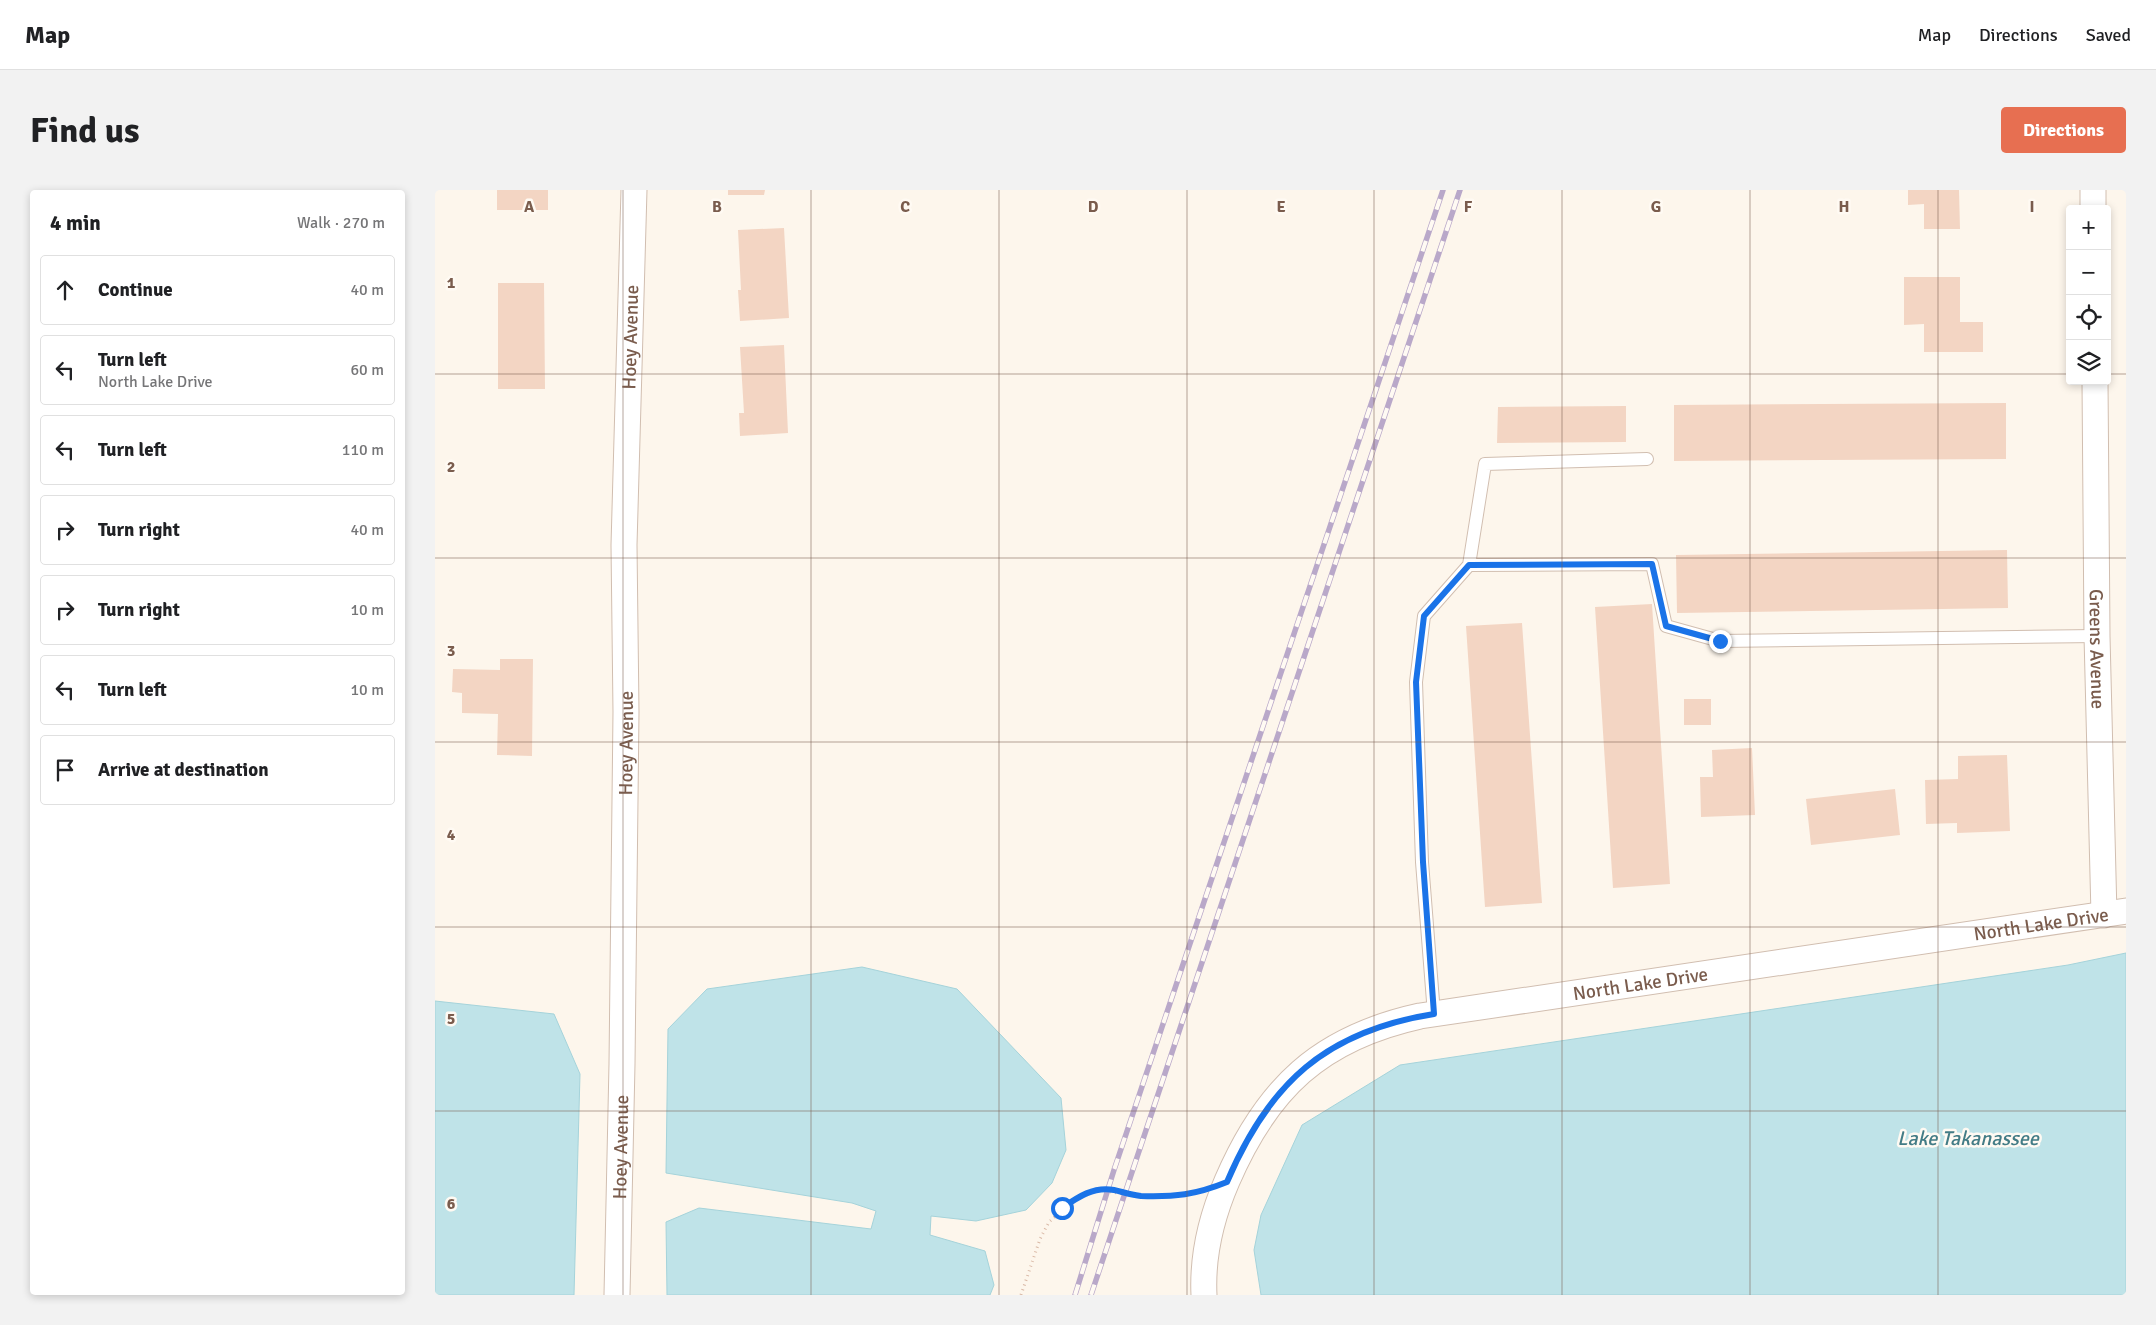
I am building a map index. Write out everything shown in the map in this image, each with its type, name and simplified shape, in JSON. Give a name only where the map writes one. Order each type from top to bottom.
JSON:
[{"type":"street","name":"Hoey Avenue","points":[[617,1295],[626,712],[624,545],[634,190]]},
{"type":"street","points":[[2093,190],[2093,205]]},
{"type":"street","name":"Greens Avenue","points":[[2095,385],[2097,636],[2115,913]]},
{"type":"street","name":"North Lake Drive","points":[[1204,1295],[1207,1240],[1217,1205],[1241,1149],[1258,1118],[1277,1094],[1306,1066],[1335,1047],[1367,1031],[1395,1022],[1434,1014],[2115,913]]},
{"type":"lane","points":[[1434,1014],[1423,862],[1416,682],[1424,616],[1469,565],[1485,464],[1647,459]]},
{"type":"lane","points":[[1469,565],[1652,564],[1666,626],[1720,641],[2097,636]]},
{"type":"path","points":[[1021,1295],[1037,1246],[1049,1222],[1074,1200],[1099,1190],[1112,1190],[1138,1196],[1173,1196],[1201,1192],[1227,1182]]},
{"type":"water","name":"Lake Takanassee","points":[[2126,953],[2126,1295],[1261,1295],[1254,1250],[1261,1215],[1302,1125],[1400,1065],[2068,965]]},
{"type":"water","points":[[862,967],[957,989],[1061,1098],[1066,1150],[1052,1183],[1026,1210],[976,1221],[931,1216],[930,1235],[985,1251],[994,1285],[990,1295],[667,1295],[666,1222],[699,1208],[871,1229],[876,1211],[852,1203],[666,1173],[668,1029],[707,989]]},
{"type":"water","points":[[435,1001],[554,1014],[580,1074],[574,1295],[435,1295]]},
{"type":"building","points":[[497,190],[548,190],[548,210],[497,210]]},
{"type":"building","points":[[728,190],[765,190],[764,195],[728,195]]},
{"type":"building","points":[[1908,190],[1959,190],[1960,229],[1924,229],[1924,204],[1908,205]]},
{"type":"building","points":[[784,228],[789,318],[740,321],[738,290],[741,290],[738,230]]},
{"type":"building","points":[[1904,277],[1960,277],[1960,322],[1983,322],[1983,352],[1924,352],[1924,324],[1904,325]]},
{"type":"building","points":[[498,283],[544,283],[545,389],[498,389]]},
{"type":"building","points":[[784,345],[788,433],[740,436],[739,413],[744,413],[740,347]]},
{"type":"building","points":[[2006,403],[2006,459],[1674,461],[1674,405]]},
{"type":"building","points":[[1626,406],[1626,442],[1497,443],[1498,407]]},
{"type":"building","points":[[2007,550],[2008,608],[1677,613],[1676,555]]},
{"type":"building","points":[[1652,604],[1670,884],[1613,888],[1595,607]]},
{"type":"building","points":[[1522,623],[1542,903],[1485,907],[1466,626]]},
{"type":"building","points":[[500,659],[533,659],[532,756],[497,755],[498,714],[462,713],[462,693],[452,692],[453,669],[500,670]]},
{"type":"building","points":[[1684,699],[1711,699],[1711,725],[1684,725]]},
{"type":"building","points":[[1752,748],[1755,815],[1701,817],[1700,777],[1713,777],[1712,750]]},
{"type":"building","points":[[2007,755],[2010,831],[1957,833],[1957,823],[1926,824],[1925,780],[1958,779],[1958,756]]},
{"type":"building","points":[[1895,789],[1900,835],[1811,845],[1806,799]]},
{"type":"railway","points":[[1075,1295],[1114,1170],[1443,190]]},
{"type":"railway","points":[[1091,1295],[1460,190]]},
{"type":"route","points":[[1062,1208],[1086,1193],[1099,1190],[1112,1190],[1138,1196],[1173,1196],[1201,1192],[1227,1182],[1241,1149],[1258,1118],[1277,1094],[1306,1066],[1335,1047],[1367,1031],[1395,1022],[1434,1014],[1423,862],[1416,682],[1424,616],[1469,565],[1652,564],[1666,626],[1720,641]]}]
